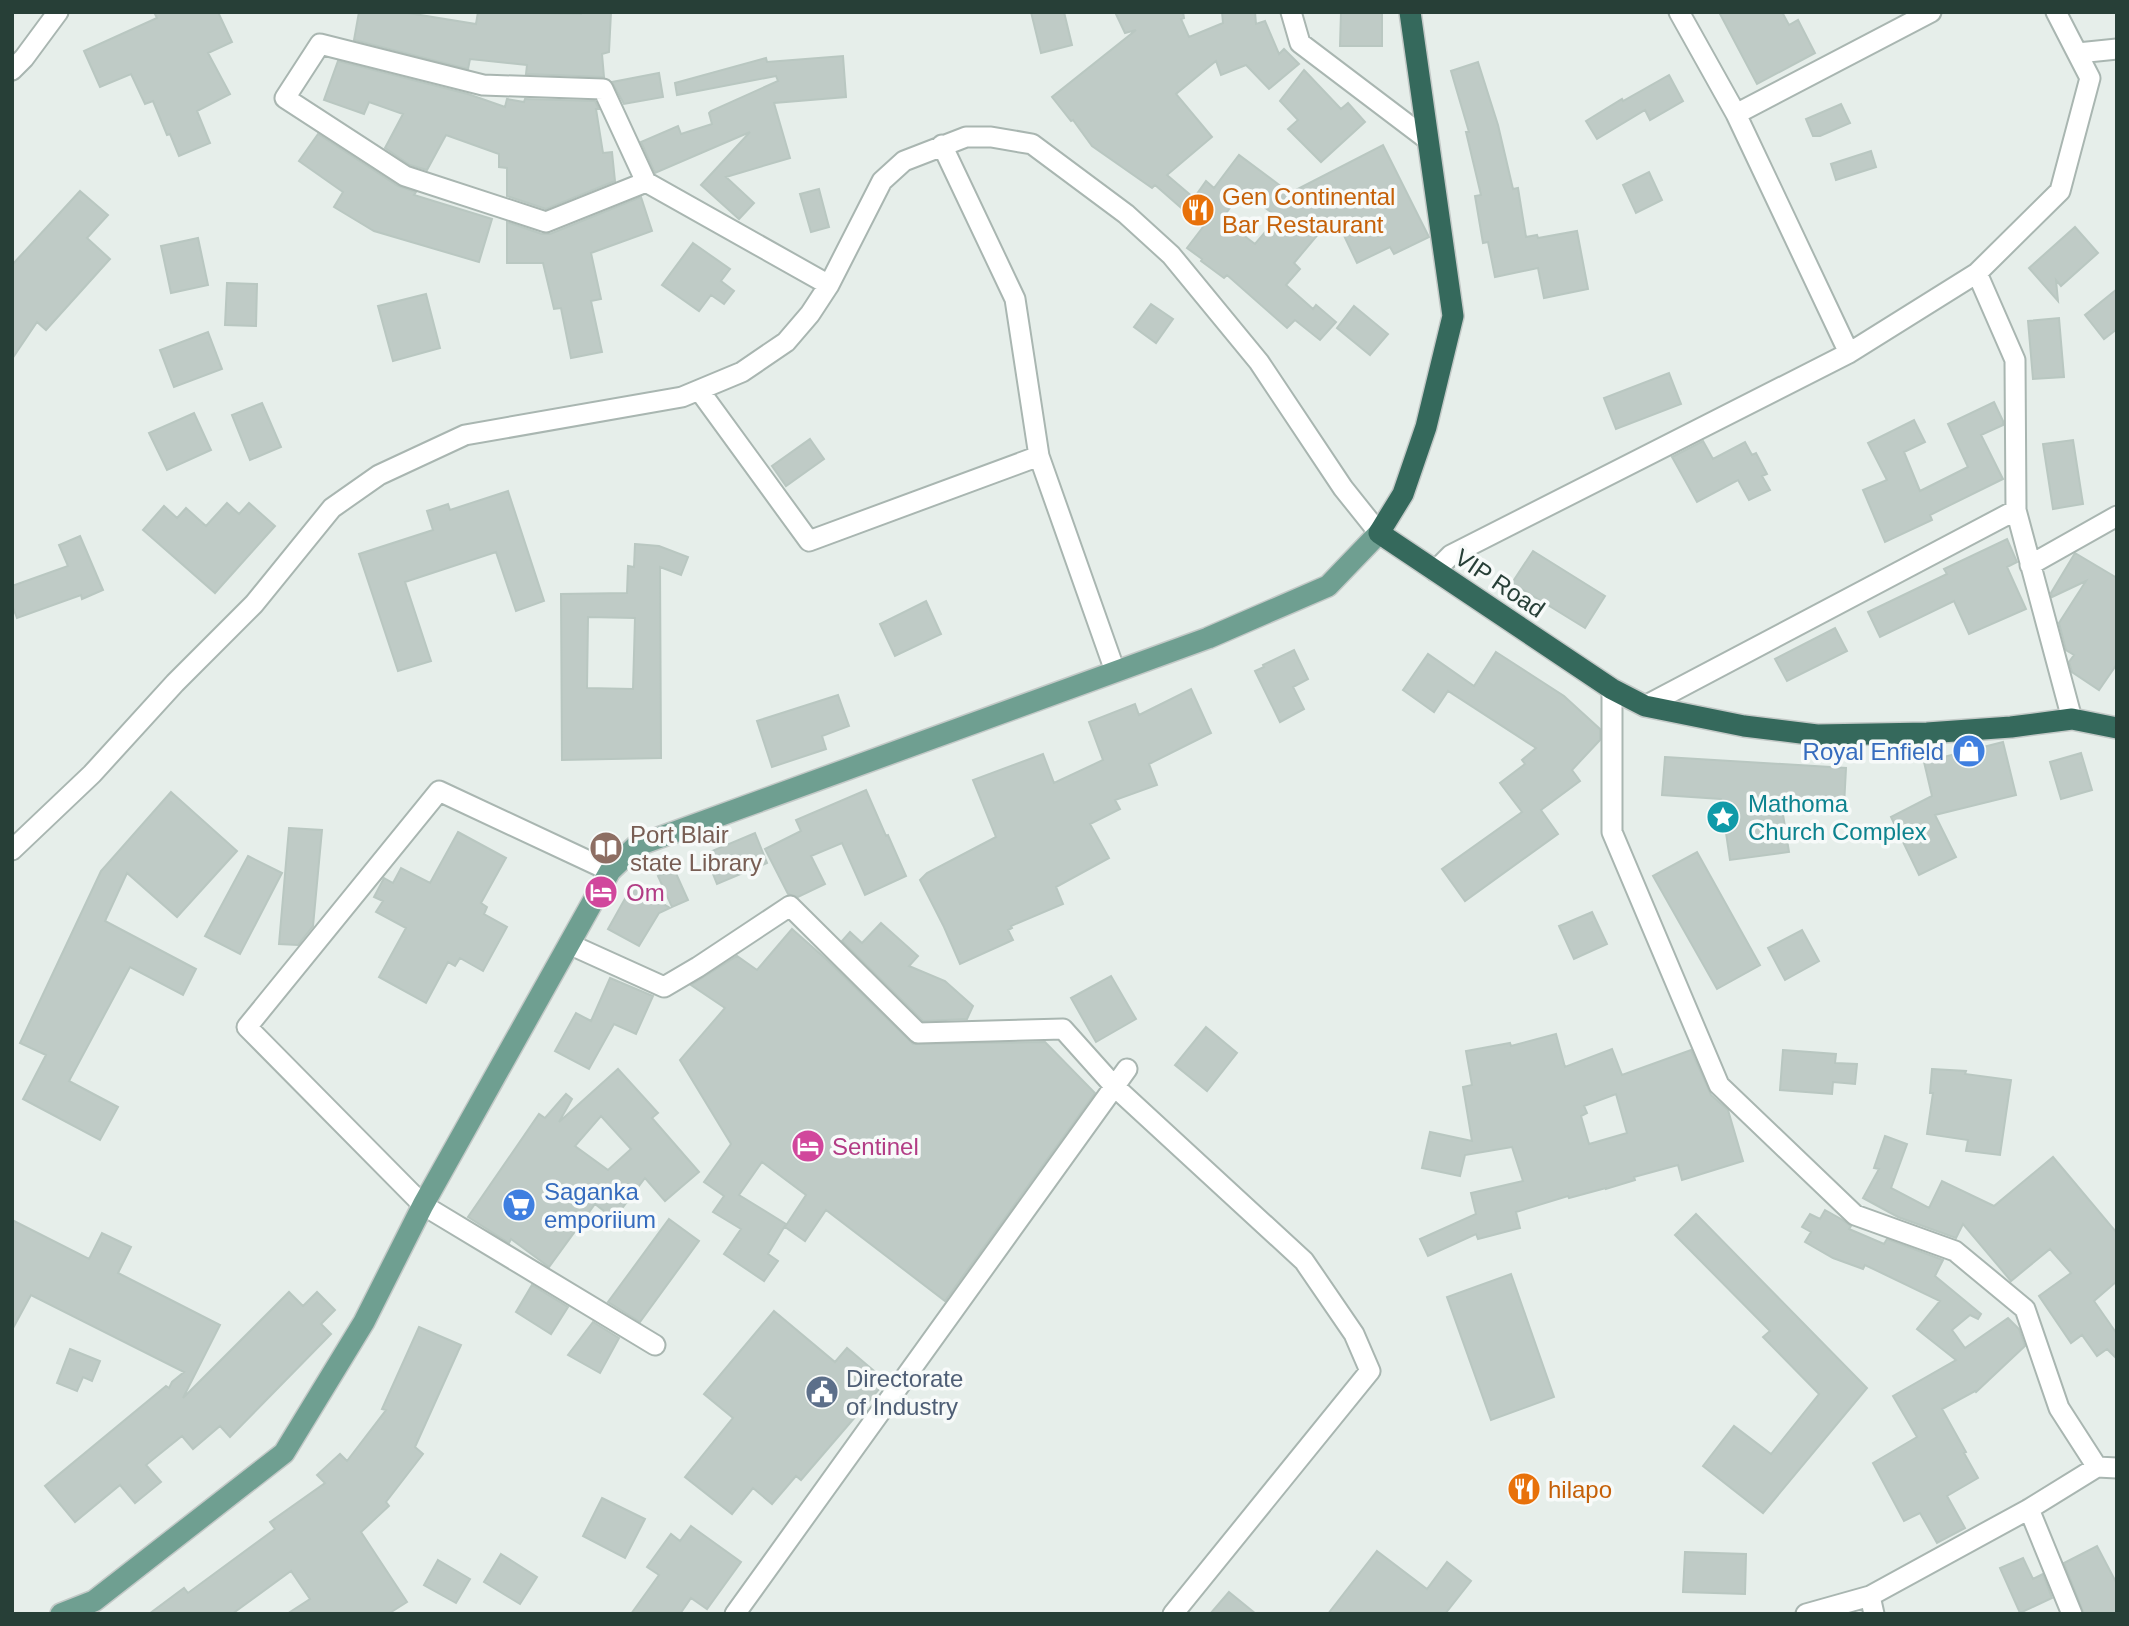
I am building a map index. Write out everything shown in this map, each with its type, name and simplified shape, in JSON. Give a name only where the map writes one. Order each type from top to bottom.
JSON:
[{"type":"highway","points":[[1379,533],[1403,494],[1426,427],[1453,316],[1410,12]]},
{"type":"highway","name":"VIP Road","points":[[1379,533],[1612,689],[1645,706],[1744,726],[1817,735],[1927,733],[2011,727],[2072,719],[2117,728]]},
{"type":"main road","points":[[61,1614],[94,1601],[284,1453],[363,1322],[423,1205],[610,871],[636,846],[1208,638],[1328,586],[1379,533]]},
{"type":"street","points":[[12,70],[58,12]]},
{"type":"street","points":[[1291,12],[1300,43],[1428,140]]},
{"type":"street","points":[[1736,114],[1931,12]]},
{"type":"street","points":[[1435,571],[1451,555],[1849,353],[1977,273],[2060,191],[2090,78],[2056,12]]},
{"type":"street","points":[[1683,14],[1736,114],[1849,353]]},
{"type":"street","points":[[646,182],[546,222],[405,176],[285,98],[320,44],[483,85],[603,89],[646,182],[829,285]]},
{"type":"street","points":[[2078,53],[2117,49]]},
{"type":"street","points":[[12,850],[92,774],[175,683],[254,604],[332,508],[379,475],[465,435],[682,397],[742,372],[786,342],[810,314],[829,285],[882,181],[904,161],[966,137],[991,137],[1032,144],[1126,214],[1171,255],[1259,362],[1343,488],[1379,533]]},
{"type":"street","points":[[942,145],[1015,299],[1040,456],[1115,671]]},
{"type":"street","points":[[1977,273],[2015,360],[2016,510],[2072,719]]},
{"type":"street","points":[[699,390],[809,541],[1040,456]]},
{"type":"street","points":[[1645,706],[2016,510]]},
{"type":"street","points":[[2030,565],[2117,516]]},
{"type":"street","points":[[1612,689],[1612,832],[1719,1085],[1855,1215],[1955,1251],[2025,1309],[2059,1408],[2097,1467]]},
{"type":"street","points":[[610,871],[439,791],[247,1027],[423,1205],[655,1345]]},
{"type":"street","points":[[569,944],[664,987],[790,906],[918,1033],[1063,1029],[1115,1087],[1304,1261],[1354,1334],[1370,1371],[1173,1614]]},
{"type":"street","points":[[735,1614],[1128,1069]]},
{"type":"street","points":[[1806,1614],[1872,1605],[2097,1467],[2117,1468]]},
{"type":"street","points":[[2029,1509],[2072,1614]]},
{"type":"building","points":[[154,12],[218,12],[232,42],[208,53],[230,94],[197,111],[210,143],[179,156],[153,101],[145,104],[131,74],[100,87],[84,51],[157,18]]},
{"type":"building","points":[[359,12],[402,12],[476,24],[478,12],[611,12],[609,52],[602,54],[604,77],[526,74],[527,65],[470,59],[468,69],[354,40]]},
{"type":"building","points":[[1031,12],[1064,12],[1072,45],[1041,53]]},
{"type":"building","points":[[1115,12],[1183,12],[1184,18],[1181,19],[1189,37],[1223,23],[1222,12],[1255,12],[1256,24],[1265,21],[1279,54],[1284,49],[1299,64],[1269,89],[1246,65],[1221,75],[1216,61],[1176,94],[1212,137],[1167,175],[1194,198],[1206,181],[1214,188],[1239,155],[1290,193],[1383,145],[1429,237],[1394,254],[1390,247],[1357,263],[1339,225],[1334,228],[1330,220],[1294,263],[1300,269],[1286,285],[1313,309],[1316,305],[1336,322],[1320,340],[1295,320],[1287,328],[1227,275],[1224,278],[1187,248],[1203,227],[1155,185],[1152,188],[1092,146],[1052,97],[1136,30],[1125,33]],"holes":[[[1242,191],[1278,217],[1255,244],[1222,219]]]},
{"type":"building","points":[[1341,12],[1382,12],[1382,46],[1340,46]]},
{"type":"building","points":[[1719,12],[1782,12],[1789,25],[1798,20],[1815,53],[1757,84]]},
{"type":"building","points":[[843,56],[846,97],[774,103],[790,158],[726,177],[754,203],[739,219],[701,185],[750,132],[655,173],[641,142],[678,126],[681,134],[712,124],[709,113],[711,111],[778,81],[776,76],[677,95],[675,83],[766,58],[767,62]]},
{"type":"building","points":[[338,61],[468,94],[505,107],[507,99],[524,102],[525,99],[595,101],[599,109],[596,109],[603,153],[612,152],[615,181],[546,209],[507,196],[507,168],[499,167],[499,154],[446,135],[427,170],[410,165],[385,148],[403,114],[369,102],[364,114],[324,100]]},
{"type":"building","points":[[1478,62],[1498,125],[1513,189],[1518,188],[1526,237],[1537,235],[1538,238],[1577,231],[1588,289],[1544,298],[1538,268],[1495,277],[1488,242],[1483,243],[1475,196],[1481,195],[1466,132],[1469,132],[1451,71]]},
{"type":"building","points":[[1304,70],[1341,109],[1348,103],[1365,122],[1321,162],[1288,129],[1298,120],[1280,101]]},
{"type":"building","points":[[659,73],[663,97],[624,104],[612,82]]},
{"type":"building","points":[[1669,75],[1683,101],[1650,120],[1645,110],[1597,139],[1586,121]]},
{"type":"building","points":[[1841,104],[1850,123],[1820,136],[1813,136],[1806,119]]},
{"type":"building","points":[[318,134],[398,186],[416,192],[414,195],[492,219],[479,262],[374,231],[334,207],[343,192],[299,161]]},
{"type":"building","points":[[1871,151],[1876,167],[1836,180],[1831,164]]},
{"type":"building","points":[[1649,172],[1662,200],[1636,213],[1623,185]]},
{"type":"building","points":[[819,189],[829,227],[811,232],[800,194]]},
{"type":"building","points":[[80,191],[108,215],[87,238],[110,259],[46,330],[37,322],[12,359],[12,265]]},
{"type":"building","points":[[641,197],[652,231],[591,253],[601,299],[591,301],[602,352],[571,358],[561,308],[554,309],[543,263],[507,263],[507,222],[542,234],[550,234]]},
{"type":"building","points":[[2075,227],[2098,253],[2061,286],[2056,280],[2058,301],[2029,268]]},
{"type":"building","points":[[198,238],[208,285],[171,293],[161,246]]},
{"type":"building","points":[[693,243],[730,269],[721,281],[734,291],[724,304],[711,295],[699,311],[662,285]]},
{"type":"building","points":[[227,283],[257,284],[256,326],[225,325]]},
{"type":"building","points":[[2117,289],[2117,329],[2104,339],[2085,315]]},
{"type":"building","points":[[426,294],[440,348],[393,361],[378,306]]},
{"type":"building","points":[[1151,304],[1173,319],[1156,343],[1134,327]]},
{"type":"building","points":[[1354,306],[1388,334],[1370,355],[1337,328]]},
{"type":"building","points":[[2059,318],[2064,377],[2033,379],[2028,321]]},
{"type":"building","points":[[208,332],[222,369],[174,387],[160,350]]},
{"type":"building","points":[[1669,373],[1681,404],[1616,429],[1604,398]]},
{"type":"building","points":[[1994,402],[2003,425],[1981,435],[2003,479],[1930,515],[1932,520],[1885,542],[1863,490],[1887,480],[1868,443],[1914,420],[1925,442],[1904,452],[1920,491],[1968,467],[1948,424]]},
{"type":"building","points":[[262,403],[281,447],[250,460],[232,415]]},
{"type":"building","points":[[194,413],[211,450],[167,470],[149,433]]},
{"type":"building","points":[[810,439],[824,459],[786,486],[772,466]]},
{"type":"building","points":[[2073,440],[2083,504],[2053,509],[2043,444]]},
{"type":"building","points":[[1703,441],[1713,459],[1745,442],[1752,455],[1756,453],[1767,474],[1762,476],[1770,490],[1749,500],[1738,480],[1697,502],[1672,457]]},
{"type":"building","points":[[508,491],[544,601],[516,611],[496,552],[405,582],[431,661],[398,671],[359,554],[433,530],[427,511],[448,504],[450,510]]},
{"type":"building","points":[[227,503],[239,514],[249,503],[275,526],[215,593],[143,530],[164,506],[177,518],[186,508],[206,526]]},
{"type":"building","points":[[80,536],[103,590],[17,618],[12,605],[12,586],[68,566],[59,545]]},
{"type":"building","points":[[2007,539],[2017,562],[2007,567],[2026,609],[1969,634],[1954,601],[1880,637],[1868,612],[1947,574],[1944,569]]},
{"type":"building","points":[[635,544],[659,546],[688,557],[681,575],[660,567],[661,758],[562,760],[561,594],[627,593],[628,566],[634,567]],"holes":[[[588,617],[635,618],[633,689],[587,688]]]},
{"type":"building","points":[[1533,551],[1605,596],[1585,628],[1512,583]]},
{"type":"building","points":[[2075,553],[2117,578],[2117,664],[2099,690],[2072,672],[2069,662],[2074,655],[2066,650],[2059,623],[2086,581],[2052,597],[2051,593]]},
{"type":"building","points":[[926,601],[941,634],[895,656],[880,624]]},
{"type":"building","points":[[1835,628],[1847,651],[1787,681],[1775,659]]},
{"type":"building","points":[[1294,650],[1308,679],[1293,687],[1304,709],[1280,722],[1255,671]]},
{"type":"building","points":[[1496,652],[1564,696],[1600,729],[1600,740],[1572,770],[1580,781],[1541,810],[1558,834],[1465,901],[1442,869],[1522,812],[1500,783],[1525,764],[1522,760],[1536,748],[1448,691],[1434,712],[1403,690],[1428,654],[1474,686]]},
{"type":"building","points":[[1191,689],[1211,733],[1149,764],[1157,785],[1115,800],[1120,809],[1090,824],[1109,858],[1056,887],[1063,904],[1011,926],[1008,930],[1013,940],[960,964],[920,880],[927,873],[996,837],[973,780],[1043,754],[1054,783],[1103,760],[1089,722],[1135,704],[1139,715]]},
{"type":"building","points":[[838,695],[849,726],[822,736],[826,749],[772,767],[757,721]]},
{"type":"building","points":[[2003,742],[2016,795],[1935,815],[1956,857],[1919,875],[1891,817],[1932,796],[1924,762]]},
{"type":"building","points":[[2081,753],[2092,790],[2061,799],[2050,762]]},
{"type":"building","points":[[1665,757],[1846,768],[1844,806],[1781,802],[1789,852],[1730,860],[1721,799],[1662,795]]},
{"type":"building","points":[[866,790],[906,876],[865,895],[842,843],[811,856],[825,884],[798,897],[788,894],[765,849],[801,831],[796,820]]},
{"type":"building","points":[[171,792],[237,851],[177,917],[127,873],[105,921],[196,969],[183,995],[130,967],[69,1081],[118,1107],[100,1140],[23,1099],[46,1055],[20,1043],[101,871]]},
{"type":"building","points":[[289,828],[322,830],[313,926],[298,945],[279,944]]},
{"type":"building","points":[[458,832],[506,858],[481,903],[487,907],[484,914],[507,927],[483,971],[460,958],[455,966],[448,962],[426,1003],[379,977],[406,928],[376,912],[383,901],[374,897],[384,878],[393,883],[401,868],[430,883]]},
{"type":"building","points":[[755,833],[767,863],[717,884],[705,854]]},
{"type":"building","points":[[1697,852],[1760,965],[1717,989],[1653,876]]},
{"type":"building","points":[[248,856],[282,873],[240,954],[205,936]]},
{"type":"building","points":[[674,869],[688,900],[672,907],[658,876]]},
{"type":"building","points":[[632,886],[670,908],[659,913],[639,946],[608,929]]},
{"type":"building","points":[[1592,912],[1607,944],[1574,959],[1559,926]]},
{"type":"building","points":[[881,923],[918,956],[909,966],[945,981],[973,1006],[967,1019],[923,1021],[842,941],[850,932],[862,943]]},
{"type":"building","points":[[792,929],[913,1044],[1045,1042],[1095,1093],[945,1301],[826,1210],[805,1241],[785,1227],[806,1195],[762,1162],[739,1195],[786,1224],[768,1254],[778,1261],[764,1281],[724,1254],[741,1229],[713,1212],[724,1196],[704,1182],[731,1144],[680,1060],[725,1008],[691,985],[737,956],[757,970]]},
{"type":"building","points":[[1802,930],[1819,961],[1785,980],[1768,948]]},
{"type":"building","points":[[1111,976],[1136,1019],[1096,1042],[1071,998]]},
{"type":"building","points":[[610,978],[653,996],[636,1034],[614,1024],[589,1069],[555,1051],[576,1013],[591,1021]]},
{"type":"building","points":[[1206,1027],[1237,1053],[1207,1091],[1175,1065]]},
{"type":"building","points":[[1556,1034],[1565,1067],[1612,1049],[1622,1075],[1691,1050],[1711,1095],[1728,1110],[1743,1161],[1682,1180],[1678,1165],[1634,1177],[1635,1180],[1606,1189],[1569,1198],[1568,1196],[1516,1212],[1520,1228],[1478,1239],[1476,1234],[1428,1256],[1420,1239],[1476,1214],[1471,1193],[1523,1181],[1512,1147],[1465,1155],[1460,1176],[1422,1168],[1430,1132],[1472,1141],[1463,1087],[1472,1085],[1466,1051],[1510,1043],[1511,1046]],"holes":[[[1616,1094],[1627,1133],[1589,1144],[1581,1116],[1587,1113],[1584,1106]]]},
{"type":"building","points":[[1783,1050],[1836,1054],[1835,1063],[1857,1064],[1855,1084],[1833,1082],[1832,1094],[1780,1090]]},
{"type":"building","points":[[618,1069],[658,1113],[652,1118],[699,1172],[665,1201],[645,1178],[614,1219],[595,1204],[549,1267],[511,1239],[509,1243],[468,1217],[539,1114],[545,1118],[566,1094],[572,1099],[559,1122]],"holes":[[[601,1116],[631,1149],[608,1170],[575,1146]]]},
{"type":"building","points":[[1932,1069],[1966,1071],[1965,1074],[2011,1080],[2000,1155],[1966,1151],[1968,1140],[1927,1134],[1933,1093],[1930,1093]]},
{"type":"building","points":[[1885,1136],[1907,1144],[1891,1188],[1929,1208],[1942,1181],[1994,1206],[2053,1157],[2117,1233],[2117,1281],[2094,1301],[2117,1334],[2117,1359],[2107,1349],[2097,1356],[2082,1335],[2071,1343],[2039,1296],[2071,1273],[2050,1249],[2011,1281],[1963,1224],[1956,1238],[1898,1217],[1863,1198],[1879,1169],[1874,1168]]},
{"type":"building","points":[[1825,1210],[1851,1226],[1849,1229],[1884,1244],[1887,1239],[1943,1260],[1935,1276],[1981,1314],[1978,1319],[1970,1315],[1952,1330],[1965,1348],[2008,1318],[2019,1329],[2025,1346],[1976,1392],[1942,1409],[1978,1478],[1947,1496],[1965,1528],[1937,1543],[1920,1513],[1904,1521],[1873,1463],[1917,1437],[1893,1396],[1956,1360],[1917,1329],[1940,1301],[1865,1265],[1863,1269],[1833,1258],[1805,1242],[1811,1232],[1802,1227],[1810,1214],[1820,1219]]},
{"type":"building","points":[[1696,1214],[1867,1388],[1763,1513],[1703,1466],[1734,1426],[1771,1454],[1819,1394],[1763,1337],[1770,1331],[1675,1235]]},
{"type":"building","points":[[669,1219],[699,1241],[640,1322],[608,1302]]},
{"type":"building","points":[[12,1220],[89,1259],[102,1233],[131,1247],[118,1273],[220,1325],[183,1398],[289,1292],[303,1306],[317,1292],[335,1310],[321,1324],[331,1334],[230,1437],[220,1426],[193,1449],[182,1436],[146,1465],[161,1482],[135,1503],[120,1485],[75,1522],[45,1486],[166,1386],[169,1388],[184,1372],[31,1295],[12,1330]]},
{"type":"building","points":[[1511,1274],[1554,1397],[1491,1420],[1447,1297]]},
{"type":"building","points":[[532,1285],[568,1307],[551,1334],[516,1312]]},
{"type":"building","points":[[774,1311],[835,1362],[847,1348],[886,1381],[801,1480],[796,1476],[772,1504],[753,1488],[732,1514],[685,1477],[733,1418],[704,1394]]},
{"type":"building","points":[[593,1322],[619,1338],[600,1373],[568,1355]]},
{"type":"building","points":[[419,1327],[461,1345],[415,1447],[423,1454],[386,1502],[389,1506],[361,1532],[407,1602],[388,1614],[287,1614],[310,1599],[291,1571],[232,1614],[149,1614],[184,1588],[188,1593],[275,1529],[270,1522],[325,1483],[317,1475],[340,1454],[347,1461],[386,1410],[382,1409]]},
{"type":"building","points":[[70,1349],[100,1361],[92,1381],[83,1377],[77,1391],[57,1383]]},
{"type":"building","points":[[602,1498],[645,1519],[625,1558],[583,1536]]},
{"type":"building","points":[[691,1526],[741,1562],[707,1609],[691,1598],[680,1614],[631,1614],[659,1575],[647,1567],[671,1534],[680,1541]]},
{"type":"building","points":[[2097,1546],[2117,1584],[2117,1614],[2084,1614],[2064,1563]]},
{"type":"building","points":[[1377,1551],[1427,1589],[1447,1562],[1471,1581],[1445,1614],[1328,1614]]},
{"type":"building","points":[[1685,1552],[1746,1554],[1745,1594],[1683,1592]]},
{"type":"building","points":[[501,1554],[537,1577],[520,1604],[484,1582]]},
{"type":"building","points":[[2023,1558],[2033,1579],[2043,1574],[2052,1598],[2020,1613],[2000,1568]]},
{"type":"building","points":[[438,1560],[470,1579],[456,1603],[424,1585]]},
{"type":"building","points":[[1229,1592],[1256,1614],[1210,1614]]},
{"type":"place","name":"Gen Continental Bar Restaurant","points":[[1198,210]]},
{"type":"place","name":"Royal Enfield","points":[[1969,751]]},
{"type":"place","name":"Mathoma Church Complex","points":[[1723,817]]},
{"type":"place","name":"Port Blair state Library","points":[[606,848]]},
{"type":"place","name":"Om","points":[[601,892]]},
{"type":"place","name":"Sentinel","points":[[808,1146]]},
{"type":"place","name":"Saganka emporiium","points":[[519,1205]]},
{"type":"place","name":"Directorate of Industry","points":[[822,1392]]},
{"type":"place","name":"hilapo","points":[[1524,1489]]}]
